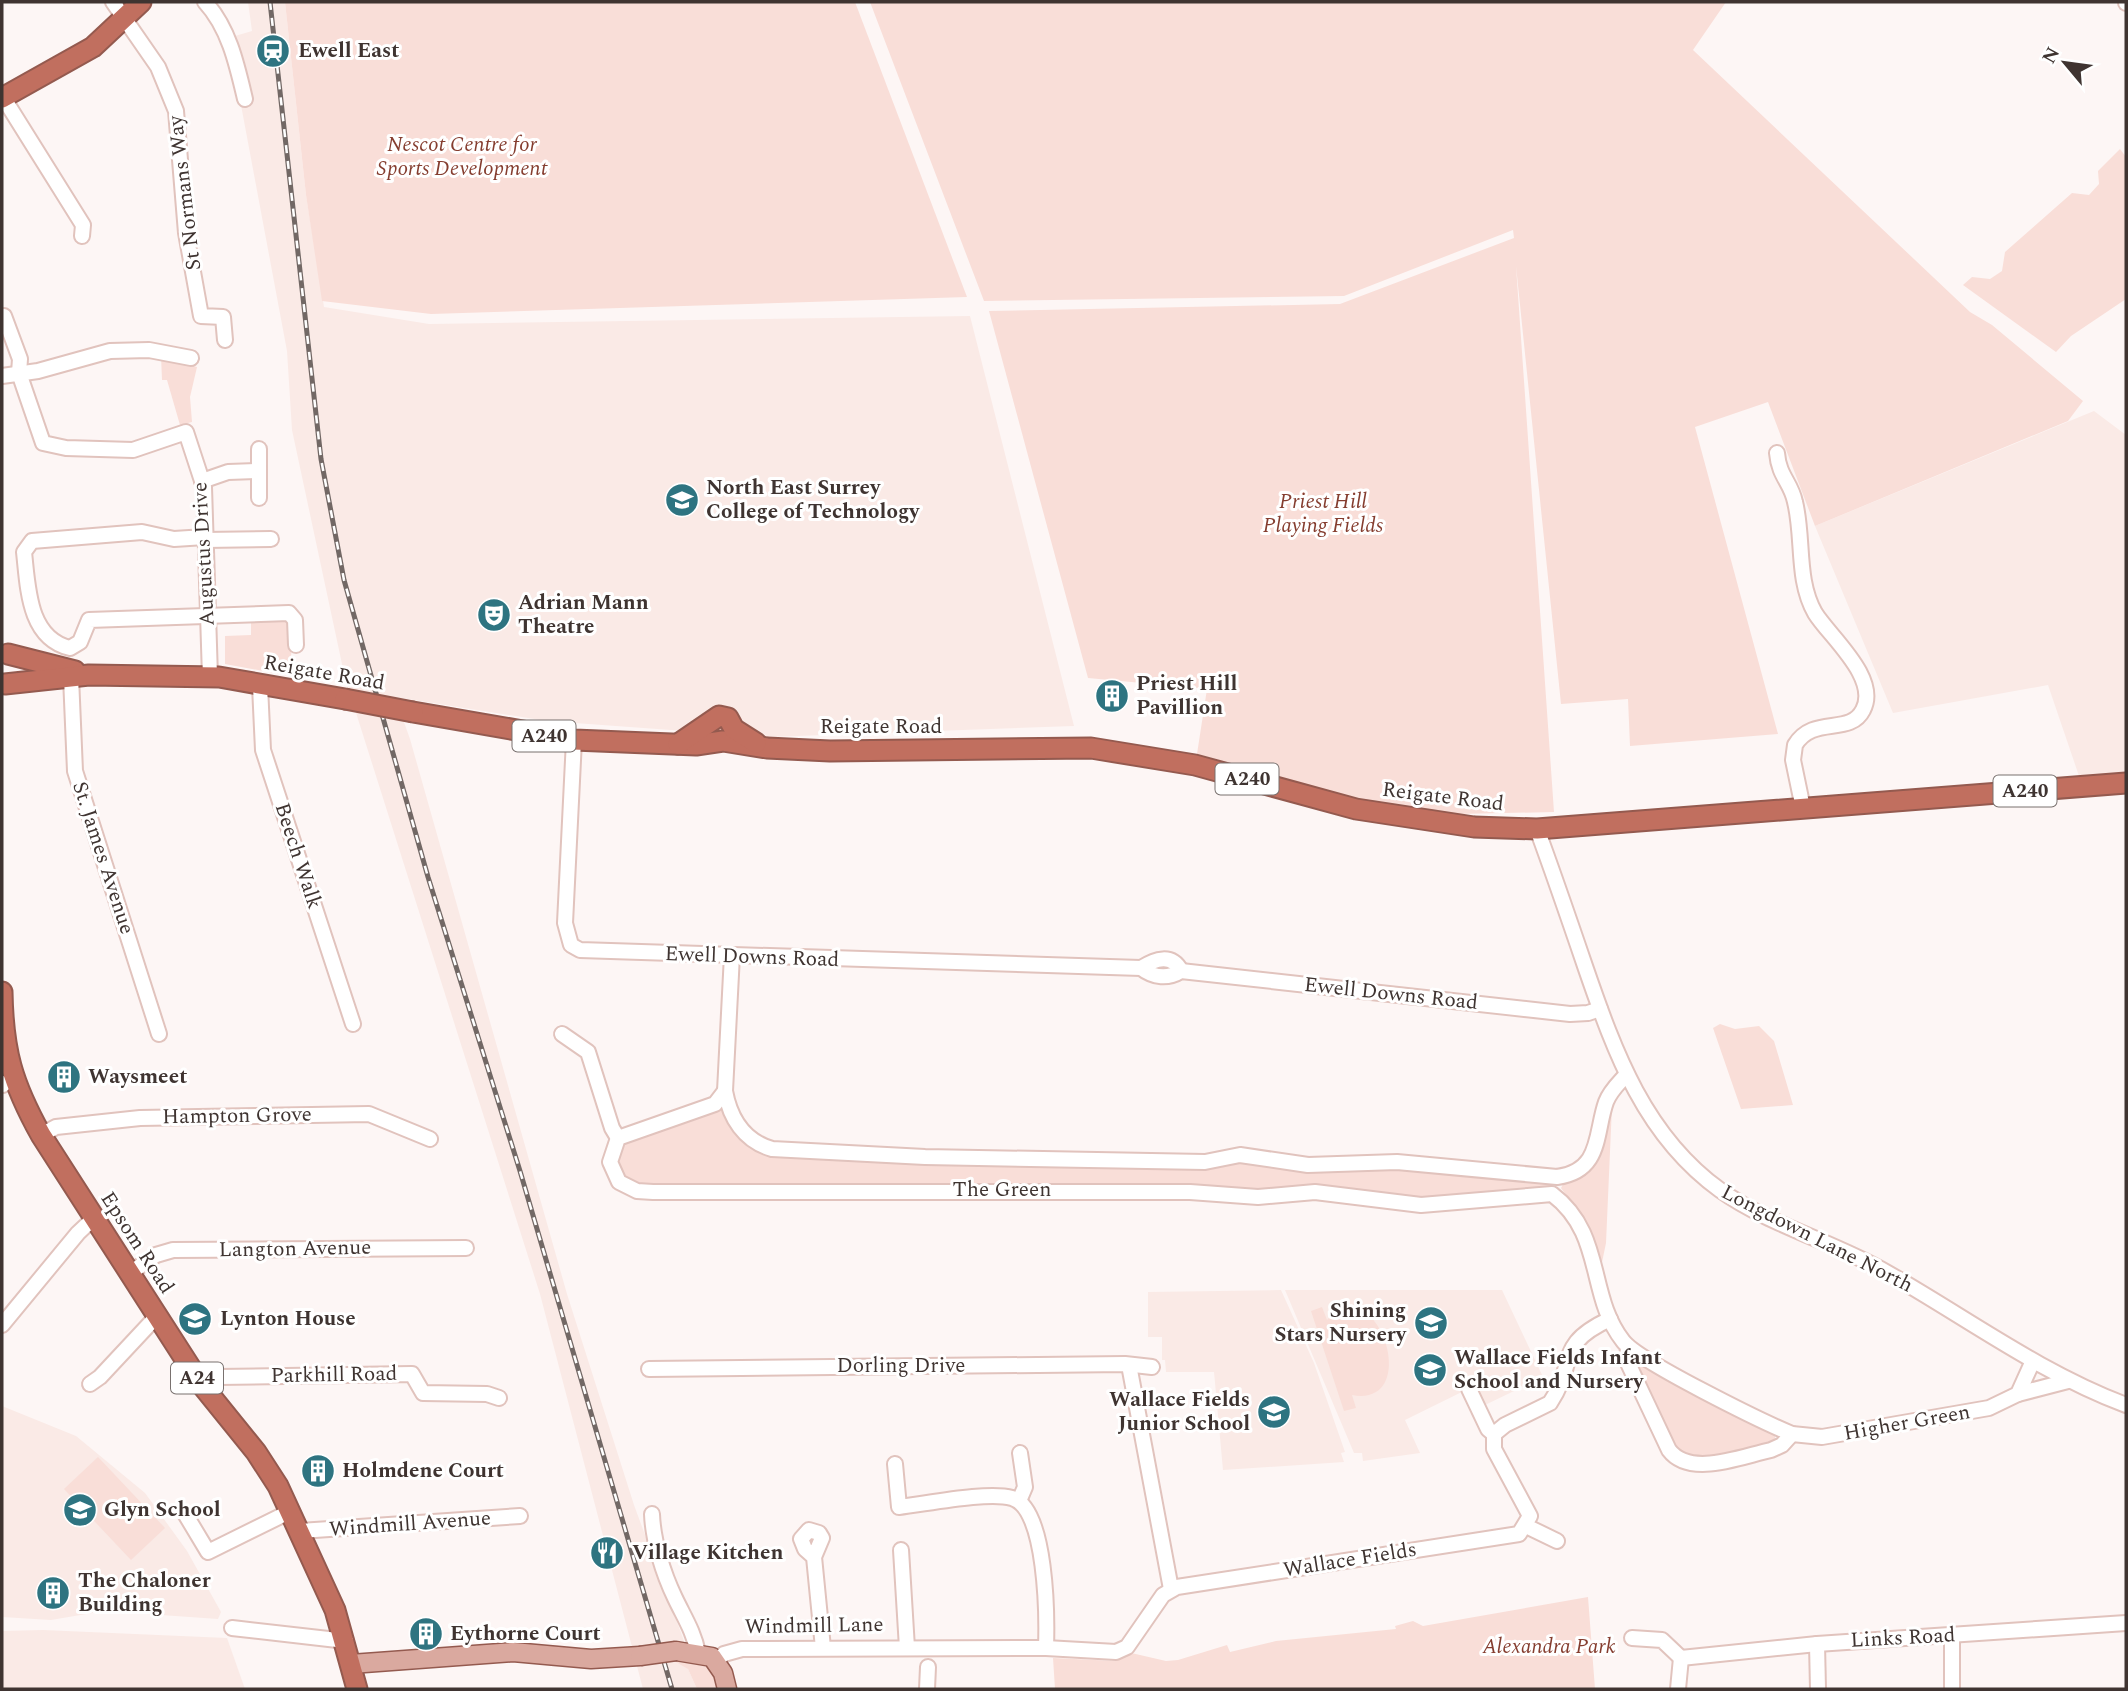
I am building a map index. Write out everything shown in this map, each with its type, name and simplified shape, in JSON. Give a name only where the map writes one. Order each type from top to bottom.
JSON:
[{"type":"highway","points":[[2,98],[93,47],[141,2]]},
{"type":"highway","points":[[4,647],[11,669],[4,686]]},
{"type":"highway","name":"Reigate Road","points":[[4,647],[80,676]]},
{"type":"highway","name":"Reigate Road","points":[[4,686],[80,676],[210,677],[574,740],[676,745],[721,733],[760,746],[863,751],[1091,748],[1195,765],[1356,809],[1474,827],[1537,829],[2126,783]]},
{"type":"highway","name":"A24","points":[[2,992],[2,1023]]},
{"type":"highway","name":"Epsom Road","points":[[2,1023],[10,1072],[41,1135],[201,1384],[256,1452],[291,1511],[346,1641],[351,1664]]},
{"type":"highway","name":"A24","points":[[351,1664],[357,1689]]},
{"type":"main road","points":[[351,1664],[513,1652],[591,1659],[676,1651],[698,1653],[716,1661],[727,1689]]},
{"type":"street","points":[[113,2],[124,20]]},
{"type":"street","points":[[205,2],[219,20],[237,62],[245,99]]},
{"type":"street","name":"St Normans Way","points":[[124,20],[158,67],[172,97],[181,143],[187,233],[201,316],[223,317],[225,341]]},
{"type":"street","points":[[2,98],[83,225],[82,236]]},
{"type":"street","points":[[4,316],[20,359],[19,373]]},
{"type":"street","points":[[2,376],[37,372],[110,351],[149,350],[191,358]]},
{"type":"street","name":"Augustus Drive","points":[[19,373],[43,443],[48,446],[133,450],[186,432],[202,481],[210,677]]},
{"type":"street","points":[[259,449],[260,498]]},
{"type":"street","points":[[1777,453],[1778,468],[1795,500],[1804,581],[1811,604],[1819,619],[1845,648],[1866,696],[1864,708],[1852,722],[1813,728],[1795,745],[1793,760],[1803,808]]},
{"type":"street","points":[[202,481],[228,472],[259,471]]},
{"type":"street","points":[[271,539],[174,539],[142,532],[32,541],[24,552],[29,595],[34,614],[50,639],[70,649],[80,642],[89,620],[289,613],[295,620],[296,645]]},
{"type":"street","name":"St. James Avenue","points":[[80,676],[75,771],[159,1034]]},
{"type":"street","name":"Beech Walk","points":[[260,686],[263,750],[353,1024]]},
{"type":"street","name":"Ewell Downs Road","points":[[574,740],[565,923],[571,945],[592,953],[1141,968],[1162,976],[1172,976],[1181,971],[1570,1014],[1600,1009]]},
{"type":"street","name":"Longdown Lane North","points":[[1537,829],[1626,1075],[1665,1139],[1694,1170],[1723,1192],[1887,1272],[2032,1363],[2126,1405]]},
{"type":"street","name":"The Green","points":[[732,955],[724,1091],[732,1116],[750,1139],[759,1145],[784,1150],[925,1157],[1205,1162],[1240,1155],[1308,1165],[1398,1162],[1562,1176]]},
{"type":"street","points":[[562,1034],[588,1052],[611,1128],[618,1138],[715,1104],[724,1091]]},
{"type":"street","points":[[1494,1434],[1505,1425],[1550,1403],[1576,1340],[1591,1327],[1610,1319],[1582,1227],[1569,1207],[1552,1194],[1562,1176],[1583,1166],[1596,1148],[1606,1102],[1626,1075]]},
{"type":"street","name":"Hampton Grove","points":[[41,1135],[56,1128],[140,1118],[369,1114],[430,1139]]},
{"type":"street","name":"The Green","points":[[618,1138],[612,1151],[612,1173],[618,1182],[637,1191],[1177,1191],[1258,1198],[1315,1192],[1421,1205],[1552,1194]]},
{"type":"street","points":[[2,1325],[78,1233],[94,1218]]},
{"type":"street","name":"Langton Avenue","points":[[130,1273],[156,1255],[173,1250],[466,1248]]},
{"type":"street","points":[[90,1384],[100,1377],[157,1317]]},
{"type":"street","name":"Higher Green","points":[[1610,1319],[1628,1347],[1792,1434],[1822,1437],[1966,1413],[1989,1408],[2018,1394],[2068,1381]]},
{"type":"street","name":"Higher Green","points":[[1628,1347],[1627,1361],[1669,1450],[1679,1461],[1701,1464],[1771,1450],[1782,1445],[1792,1434]]},
{"type":"street","points":[[2018,1394],[2032,1363]]},
{"type":"street","points":[[1129,1365],[1171,1589]]},
{"type":"street","name":"Dorling Drive","points":[[649,1368],[1152,1367]]},
{"type":"street","name":"Parkhill Road","points":[[201,1384],[218,1377],[412,1374],[423,1393],[487,1394],[499,1398]]},
{"type":"street","points":[[1469,1389],[1488,1429],[1494,1434]]},
{"type":"street","points":[[1494,1434],[1494,1449],[1530,1516],[1526,1526],[1557,1541]]},
{"type":"street","points":[[1019,1501],[1025,1487],[1020,1454]]},
{"type":"street","points":[[895,1464],[900,1507],[1001,1496],[1019,1501],[1032,1517],[1035,1528],[1045,1589],[1046,1648]]},
{"type":"street","points":[[184,1512],[208,1552],[291,1511]]},
{"type":"street","points":[[652,1514],[653,1532],[673,1594],[695,1636],[698,1653]]},
{"type":"street","name":"Windmill Avenue","points":[[300,1531],[520,1516]]},
{"type":"street","name":"Wallace Fields","points":[[1171,1589],[1378,1554],[1509,1537],[1519,1534],[1526,1526]]},
{"type":"street","points":[[901,1550],[908,1647]]},
{"type":"street","points":[[814,1557],[823,1648]]},
{"type":"street","name":"Windmill Lane","points":[[716,1661],[733,1650],[908,1647],[1123,1651],[1171,1589]]},
{"type":"street","name":"Links Road","points":[[1681,1658],[1817,1643],[2126,1623]]},
{"type":"street","points":[[232,1628],[346,1641]]},
{"type":"street","points":[[1952,1636],[1952,1689]]},
{"type":"street","points":[[1632,1638],[1662,1640],[1681,1658],[1678,1689]]},
{"type":"street","points":[[1817,1643],[1818,1689]]},
{"type":"street","points":[[927,1689],[928,1667]]},
{"type":"shaded area","name":"North East Surrey College of Technology","points":[[248,2],[285,2],[306,195],[324,307],[429,324],[970,316],[1074,726],[769,737],[547,721],[395,697],[410,739],[567,1294],[634,1505],[684,1641],[676,1658],[688,1669],[697,1689],[643,1689],[540,1294],[345,678],[292,430],[287,351],[238,89],[235,36],[252,31]]},
{"type":"shaded area","points":[[2094,411],[2126,435],[2126,772],[2079,776],[2048,685],[1893,713],[1815,526]]},
{"type":"shaded area","name":"Wallace Fields Junior School","points":[[1281,1290],[1314,1363],[1345,1452],[1341,1453],[1344,1462],[1223,1470],[1214,1372],[1166,1372],[1165,1360],[1162,1360],[1162,1337],[1148,1337],[1148,1292]]},
{"type":"shaded area","name":"Wallace Fields Infant School and Nursery","points":[[1285,1290],[1502,1290],[1543,1377],[1485,1405],[1474,1386],[1405,1420],[1420,1453],[1363,1461],[1362,1453],[1354,1453]]},
{"type":"shaded area","name":"Glyn School","points":[[2,1406],[76,1436],[145,1493],[187,1551],[221,1612],[218,1619],[104,1611],[51,1620],[2,1617]]},
{"type":"shaded area","points":[[43,1630],[227,1638],[245,1689],[2,1689],[2,1631]]},
{"type":"green space","name":"Nescot Centre for Sports Development","points":[[285,2],[855,2],[967,297],[431,314],[322,301],[306,195]]},
{"type":"green space","name":"Priest Hill Playing Fields","points":[[870,2],[1726,2],[1693,50],[1970,312],[1992,325],[2083,401],[2068,421],[1815,526],[1768,402],[1695,427],[1778,734],[1630,746],[1628,699],[1561,704],[1516,266],[1554,812],[1458,814],[1355,799],[1197,754],[1207,689],[1088,678],[989,311],[1340,304],[1514,238],[1513,230],[1344,296],[984,301]]},
{"type":"green space","points":[[2120,149],[2126,157],[2126,299],[2071,336],[2056,352],[1963,285],[1972,277],[1990,279],[2002,271],[2005,252],[2072,193],[2089,195],[2099,184],[2098,171]]},
{"type":"green space","points":[[161,356],[197,367],[190,397],[192,422],[180,425],[167,380],[162,380]]},
{"type":"green space","points":[[251,621],[288,622],[292,641],[290,676],[225,664],[225,636],[251,635]]},
{"type":"green space","points":[[1720,1024],[1735,1029],[1759,1026],[1774,1041],[1793,1105],[1741,1109],[1713,1028]]},
{"type":"green space","points":[[723,1103],[761,1149],[1397,1165],[1553,1183],[1553,1189],[1413,1201],[1301,1190],[649,1188],[629,1184],[616,1170],[618,1152],[628,1140],[672,1128]]},
{"type":"green space","points":[[1612,1106],[1606,1243],[1601,1267],[1585,1221],[1561,1188],[1565,1181],[1599,1152]]},
{"type":"green space","points":[[1352,1306],[1366,1313],[1377,1325],[1389,1358],[1388,1374],[1382,1387],[1370,1395],[1352,1395],[1356,1408],[1344,1411],[1311,1311],[1322,1307],[1327,1320],[1337,1310]]},
{"type":"green space","points":[[1634,1358],[1776,1433],[1774,1442],[1698,1460],[1676,1451],[1633,1365]]},
{"type":"green space","points":[[98,1457],[165,1528],[131,1560],[64,1489]]},
{"type":"green space","name":"Alexandra Park","points":[[1588,1597],[1595,1689],[1055,1689],[1053,1658],[1116,1661],[1127,1652],[1166,1661],[1178,1660],[1227,1645],[1230,1652],[1276,1641],[1396,1629],[1395,1626],[1413,1621],[1423,1626]]},
{"type":"green space","points":[[676,1658],[709,1661],[720,1689],[697,1689],[688,1669],[676,1662]]},
{"type":"railway","points":[[270,2],[321,459],[344,580],[428,877],[520,1171],[672,1689]]},
{"type":"place","name":"Ewell East","points":[[273,51]]},
{"type":"place","name":"North East Surrey College of Technology","points":[[682,500]]},
{"type":"place","name":"Adrian Mann Theatre","points":[[494,615]]},
{"type":"place","name":"Priest Hill Pavillion","points":[[1112,696]]},
{"type":"place","name":"Waysmeet","points":[[64,1077]]},
{"type":"place","name":"Lynton House","points":[[195,1319]]},
{"type":"place","name":"Shining Stars Nursery","points":[[1431,1323]]},
{"type":"place","name":"Wallace Fields Infant School and Nursery","points":[[1430,1370]]},
{"type":"place","name":"Wallace Fields Junior School","points":[[1274,1412]]},
{"type":"place","name":"Holmdene Court","points":[[318,1471]]},
{"type":"place","name":"Glyn School","points":[[80,1510]]},
{"type":"place","name":"Village Kitchen","points":[[607,1553]]},
{"type":"place","name":"The Chaloner Building","points":[[53,1593]]},
{"type":"place","name":"Eythorne Court","points":[[426,1634]]}]
